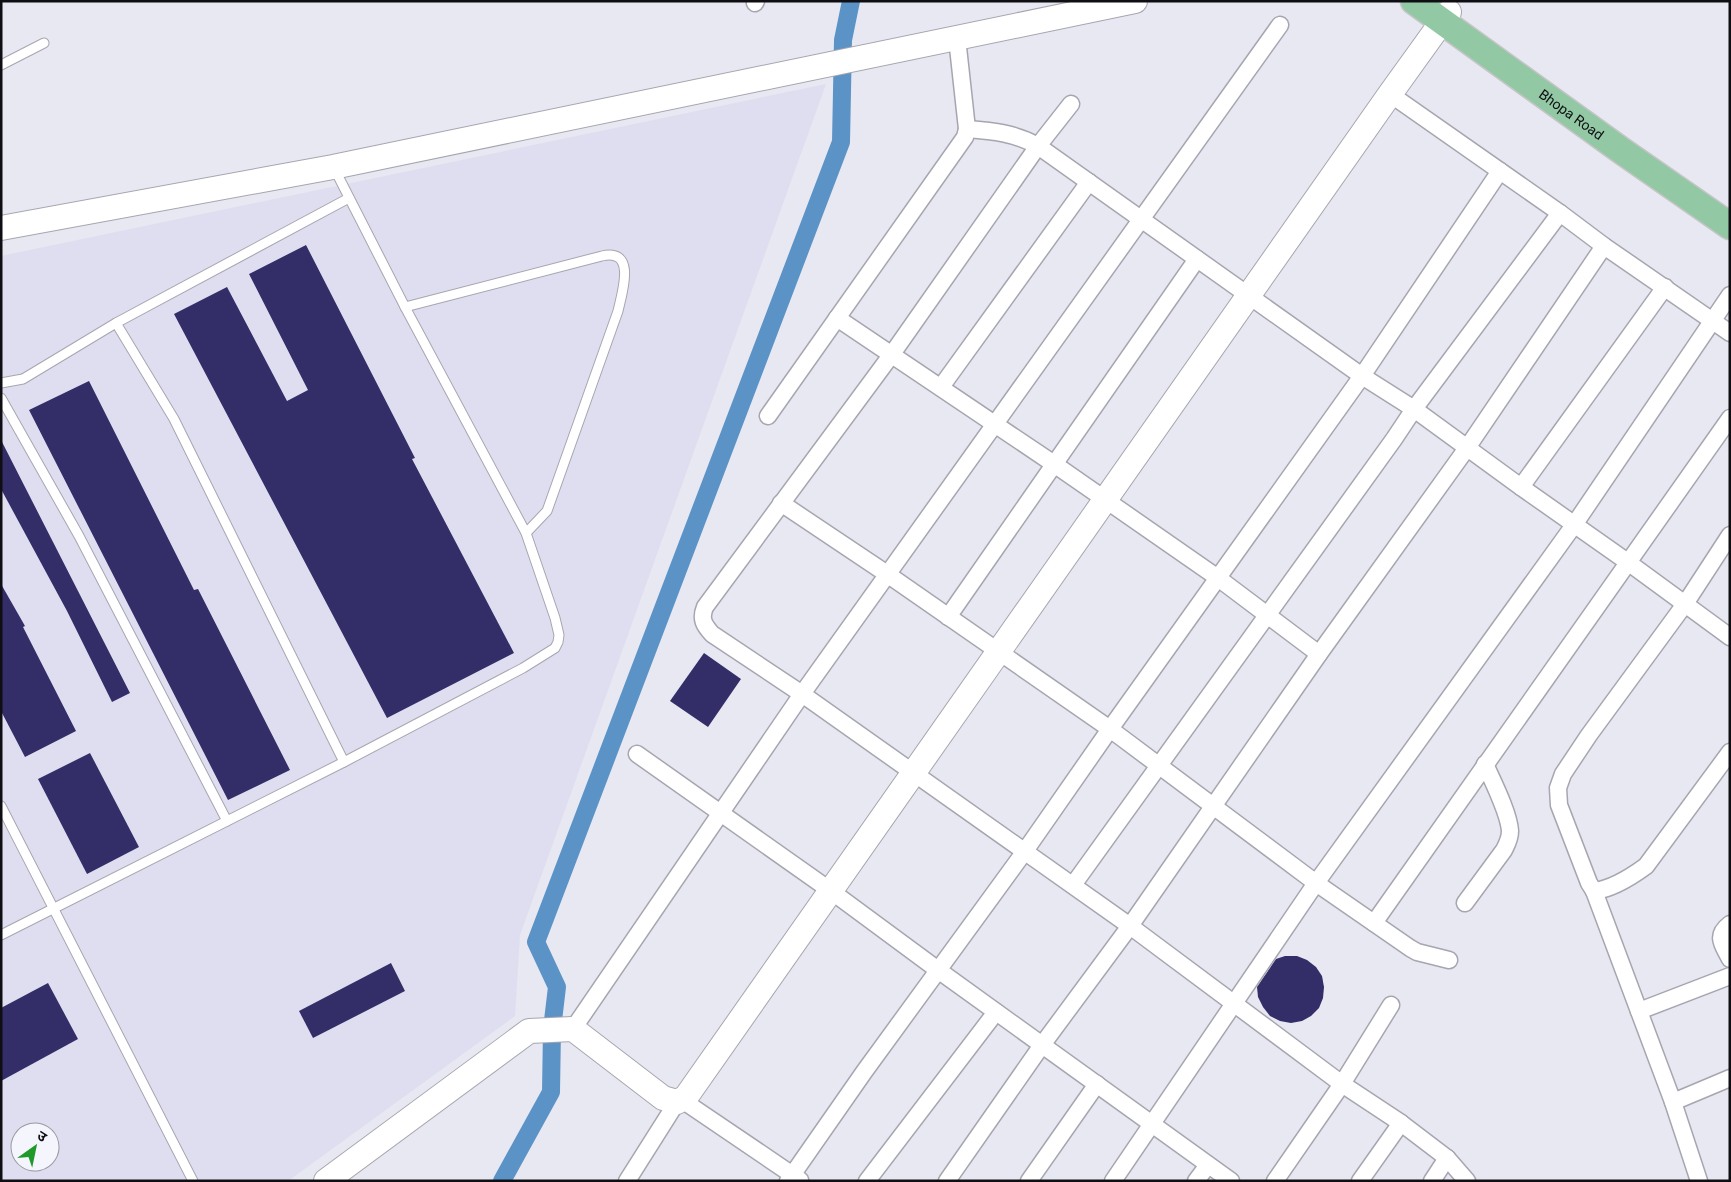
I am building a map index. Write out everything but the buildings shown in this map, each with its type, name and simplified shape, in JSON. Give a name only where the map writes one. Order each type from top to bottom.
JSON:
[{"type":"main road","points":[[1,228],[333,167],[1135,1]]},
{"type":"main road","name":"Bhopa Road","points":[[1414,1],[1442,12],[1730,206]]},
{"type":"main road","points":[[326,1181],[529,1031],[573,1028],[663,1098],[680,1101],[686,1097],[1390,94],[1442,12]]},
{"type":"main road","name":"Bhopa Road","points":[[1442,12],[1730,226]]},
{"type":"street","points":[[573,1028],[802,694],[1280,25]]},
{"type":"street","points":[[768,416],[960,145],[967,129],[957,38]]},
{"type":"street","points":[[1390,94],[1730,333]]},
{"type":"street","points":[[1071,104],[1038,146],[892,354],[705,607],[702,618],[704,624],[712,634],[802,694],[1073,885],[1342,1084],[1401,1123],[1447,1158],[1467,1181]]},
{"type":"street","points":[[967,129],[1010,134],[1024,138],[1038,146],[1362,376],[1414,409],[1730,637]]},
{"type":"street","points":[[627,1181],[680,1101],[794,1179],[938,970],[1025,851],[1362,376],[1500,171]]},
{"type":"street","points":[[941,387],[1089,182]]},
{"type":"street","points":[[1073,885],[1414,409],[1560,213]]},
{"type":"street","points":[[947,1181],[1042,1045],[1130,926],[1319,654],[1467,448],[1604,246]]},
{"type":"street","points":[[948,617],[1197,258]]},
{"type":"street","points":[[1521,487],[1665,287]]},
{"type":"street","points":[[1113,1181],[1316,883],[1574,525],[1730,295]]},
{"type":"street","points":[[837,318],[1054,464],[1218,578],[1319,654]]},
{"type":"street","points":[[1374,923],[1730,418]]},
{"type":"street","points":[[781,503],[888,574],[1110,729],[1316,883],[1374,923],[1417,952],[1449,960]]},
{"type":"street","points":[[1699,1181],[1673,1102],[1594,891],[1589,883],[1558,805],[1558,788],[1564,774],[1590,734],[1685,604],[1730,535]]},
{"type":"street","points":[[1594,891],[1602,890],[1635,874],[1646,866],[1730,752]]},
{"type":"street","points":[[637,754],[831,891],[1231,1181]]},
{"type":"street","points":[[1465,903],[1504,850],[1510,833],[1508,821],[1485,764]]},
{"type":"street","points":[[1730,924],[1723,929],[1720,934],[1720,940],[1730,960]]},
{"type":"street","points":[[1639,1011],[1730,976]]},
{"type":"street","points":[[1276,1181],[1342,1084],[1391,1005]]},
{"type":"street","points":[[867,1181],[996,1012]]},
{"type":"street","points":[[1673,1102],[1730,1078]]},
{"type":"street","points":[[1029,1181],[1097,1084]]},
{"type":"street","points":[[1360,1181],[1401,1123]]},
{"type":"street","points":[[1432,1181],[1447,1158]]},
{"type":"street","points":[[1196,1181],[1208,1165]]},
{"type":"lane","points":[[1,65],[44,44]]},
{"type":"lane","points":[[1,935],[344,762],[523,668],[555,648],[558,642],[559,635],[555,618],[526,533],[405,307],[333,167]]},
{"type":"lane","points":[[1,384],[23,379],[116,323],[349,198]]},
{"type":"lane","points":[[405,307],[602,256],[613,254],[622,260],[624,280],[614,320],[547,511],[526,533]]},
{"type":"lane","points":[[116,323],[174,419],[344,762]]},
{"type":"lane","points":[[1,398],[79,536],[227,821]]},
{"type":"lane","points":[[1,806],[193,1181]]},
{"type":"shaded area","points":[[826,84],[520,935],[515,1016],[288,1181],[1,1181],[1,256]]},
{"type":"waterway","points":[[502,1181],[551,1092],[552,1029],[557,987],[536,942],[841,142],[843,40],[851,1]]}]
